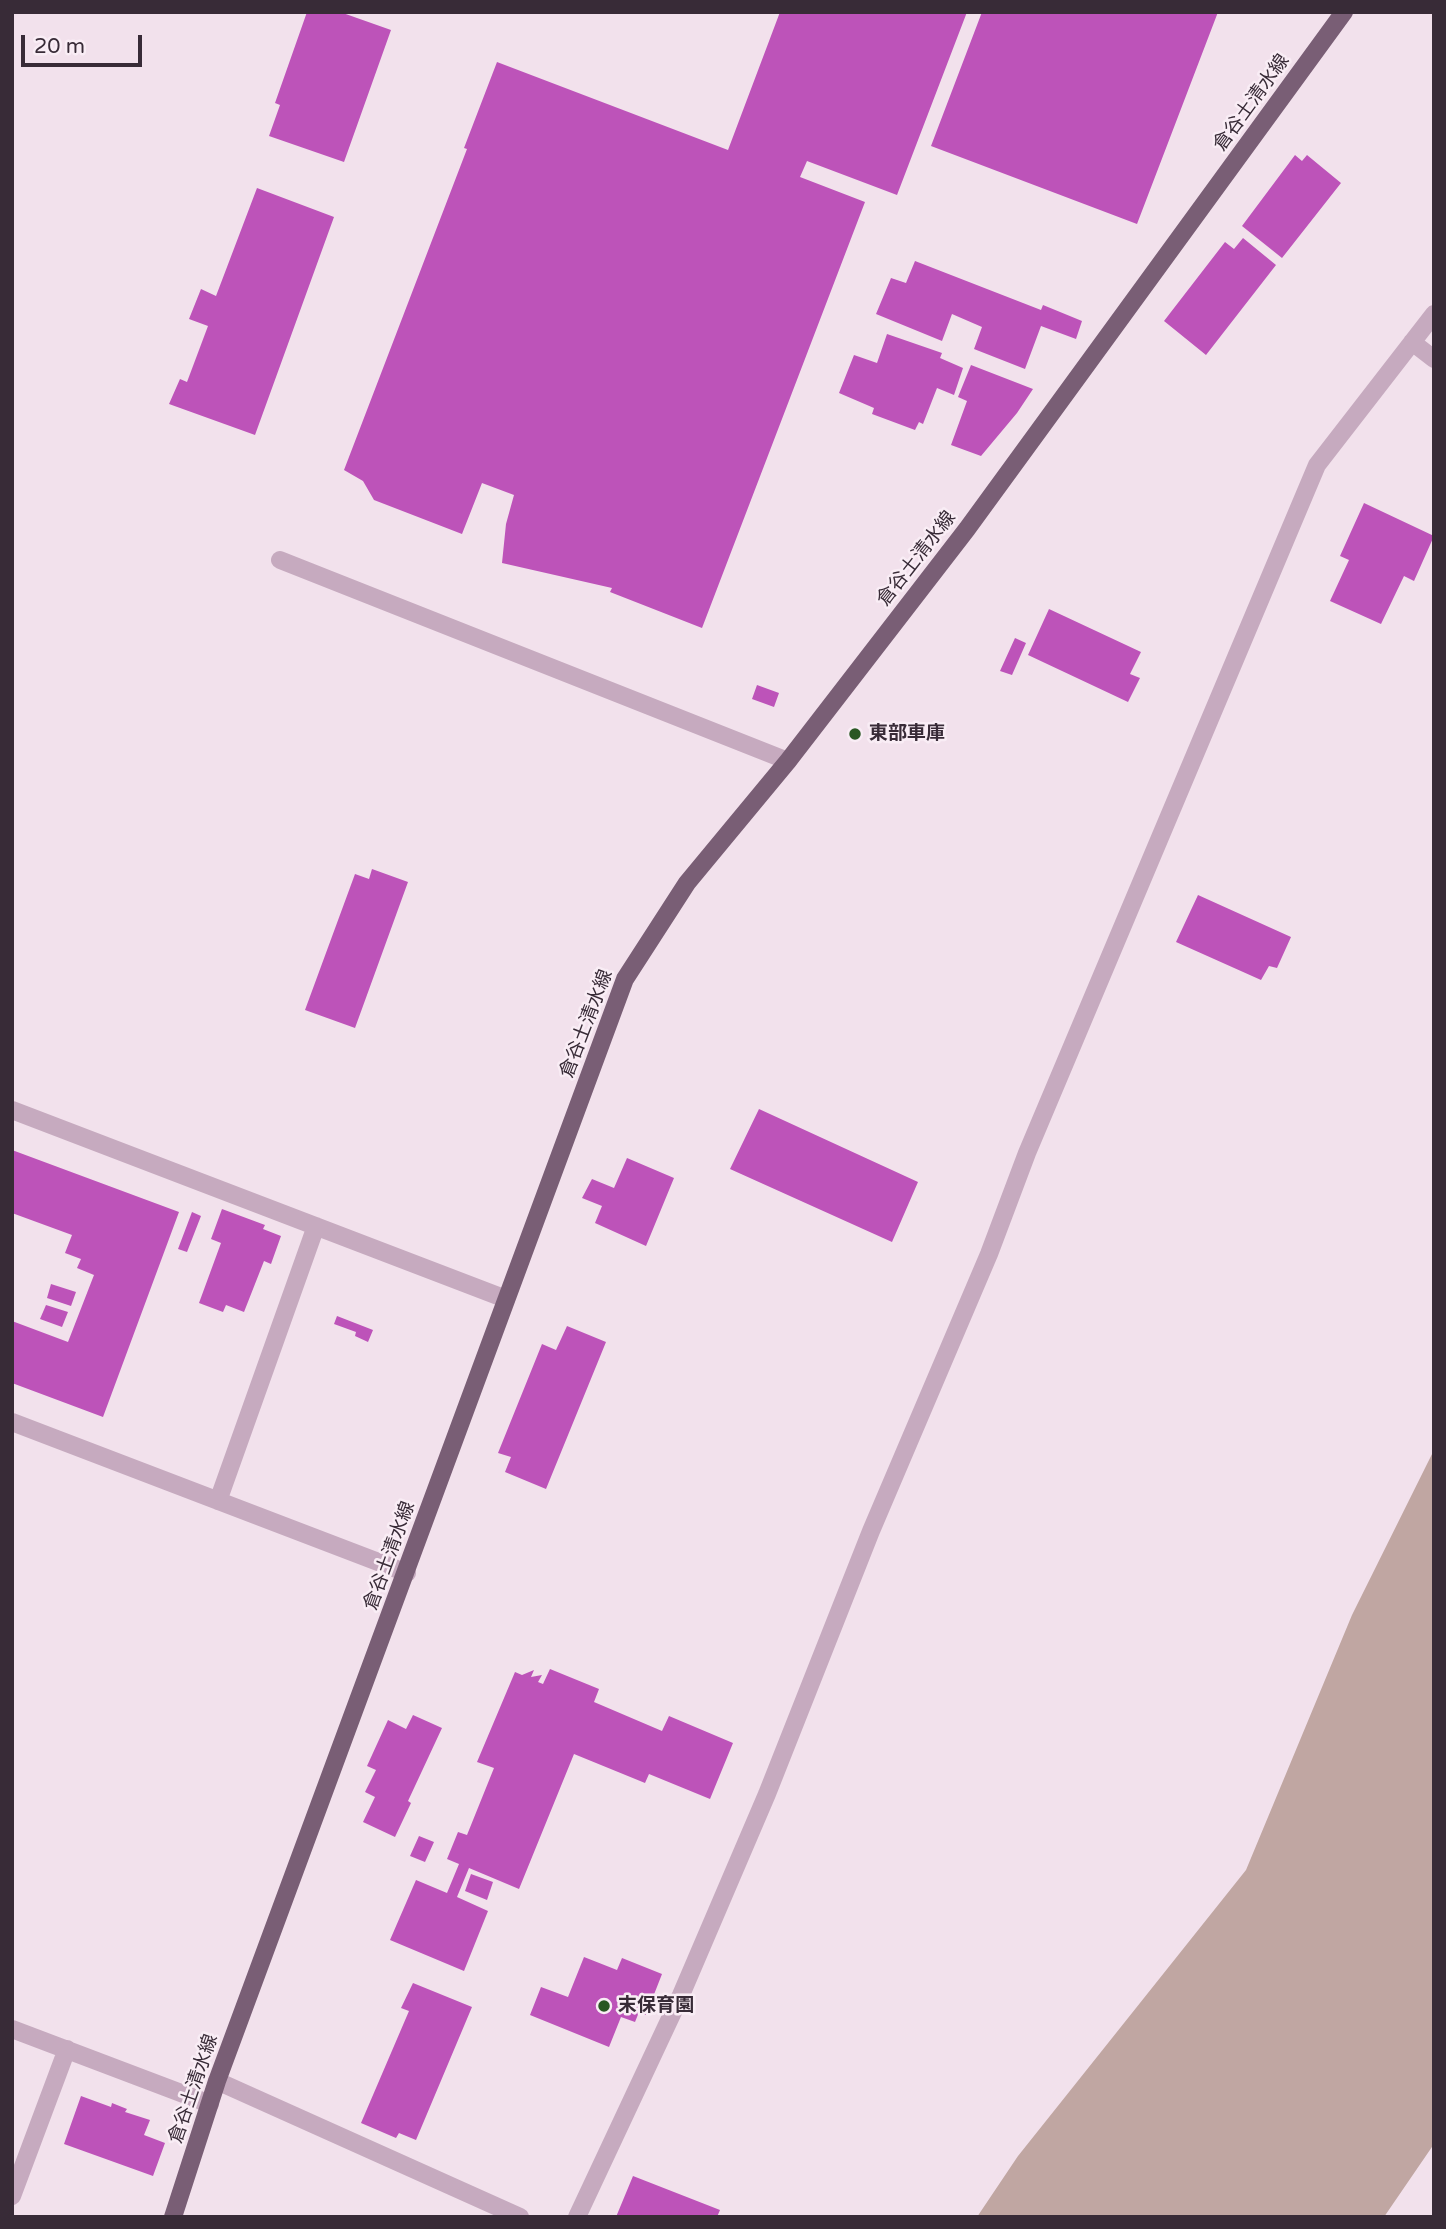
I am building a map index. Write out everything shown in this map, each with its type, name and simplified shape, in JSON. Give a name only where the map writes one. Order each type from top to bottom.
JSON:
[{"type":"main road","name":"倉谷土清水線","points":[[173,2217],[217,2081],[625,979],[687,883],[788,761],[967,529],[1345,12]]},
{"type":"street","points":[[577,2217],[681,1995],[766,1794],[871,1531],[989,1254],[1027,1153],[1317,465],[1434,314]]},
{"type":"street","points":[[1412,342],[1434,359]]},
{"type":"street","points":[[280,560],[788,761]]},
{"type":"street","points":[[12,1110],[506,1299]]},
{"type":"street","points":[[218,1500],[316,1226]]},
{"type":"street","points":[[12,1422],[407,1573]]},
{"type":"street","points":[[12,2029],[210,2104]]},
{"type":"street","points":[[12,2196],[67,2049]]},
{"type":"street","points":[[217,2081],[520,2217]]},
{"type":"shaded area","points":[[1434,1450],[1434,2144],[1384,2217],[977,2217],[1018,2156],[1246,1870],[1352,1615]]},
{"type":"building","points":[[307,12],[340,12],[391,30],[344,162],[269,136],[280,105],[275,103]]},
{"type":"building","points":[[780,12],[967,12],[897,195],[807,161],[800,177],[865,202],[702,628],[610,592],[612,588],[502,563],[506,524],[514,495],[482,483],[462,534],[374,500],[363,481],[344,470],[467,149],[464,148],[497,62],[728,150]]},
{"type":"building","points":[[982,12],[1218,12],[1137,224],[931,146]]},
{"type":"building","points":[[1295,155],[1302,161],[1307,155],[1341,183],[1282,258],[1242,226]]},
{"type":"building","points":[[257,188],[334,217],[255,435],[169,404],[180,379],[187,382],[208,326],[189,319],[201,289],[216,296]]},
{"type":"building","points":[[1243,238],[1276,265],[1206,355],[1164,321],[1225,242],[1234,249]]},
{"type":"building","points":[[915,261],[1041,310],[1043,305],[1082,321],[1076,339],[1041,326],[1025,369],[974,349],[982,327],[952,314],[942,341],[876,314],[891,278],[906,283]]},
{"type":"building","points":[[887,334],[942,353],[940,358],[963,368],[954,395],[937,388],[923,424],[919,422],[915,430],[872,414],[874,408],[839,393],[854,355],[877,363]]},
{"type":"building","points":[[971,365],[1033,389],[981,456],[951,445],[967,401],[958,397]]},
{"type":"building","points":[[1364,503],[1434,536],[1414,581],[1404,576],[1381,624],[1330,601],[1349,560],[1340,556]]},
{"type":"building","points":[[1049,609],[1141,652],[1130,674],[1140,678],[1128,702],[1028,655]]},
{"type":"building","points":[[1015,638],[1026,643],[1012,675],[1000,671]]},
{"type":"building","points":[[757,685],[779,693],[774,707],[752,699]]},
{"type":"building","points":[[372,869],[408,882],[355,1028],[305,1010],[355,874],[369,879]]},
{"type":"building","points":[[1198,895],[1291,937],[1277,968],[1269,966],[1261,980],[1176,942]]},
{"type":"building","points":[[759,1109],[918,1182],[892,1242],[730,1169]]},
{"type":"building","points":[[12,1150],[179,1212],[103,1417],[12,1383],[12,1321],[68,1342],[94,1275],[77,1268],[81,1259],[65,1253],[72,1235],[12,1213]]},
{"type":"building","points":[[627,1158],[674,1178],[646,1246],[595,1223],[602,1206],[582,1198],[592,1179],[614,1188]]},
{"type":"building","points":[[222,1209],[265,1225],[263,1229],[281,1236],[271,1264],[264,1261],[244,1312],[226,1305],[223,1312],[199,1303],[221,1243],[211,1239]]},
{"type":"building","points":[[192,1212],[201,1216],[187,1252],[178,1249]]},
{"type":"building","points":[[51,1284],[76,1292],[71,1306],[47,1298]]},
{"type":"building","points":[[46,1305],[68,1312],[62,1327],[40,1319]]},
{"type":"building","points":[[337,1316],[373,1330],[368,1342],[355,1336],[356,1332],[334,1324]]},
{"type":"building","points":[[567,1326],[606,1342],[546,1489],[505,1472],[511,1457],[498,1453],[542,1344],[556,1350]]},
{"type":"building","points":[[550,1669],[599,1689],[594,1702],[662,1731],[669,1716],[733,1743],[710,1799],[649,1774],[645,1783],[574,1754],[519,1889],[469,1868],[457,1897],[488,1911],[464,1971],[390,1940],[416,1880],[447,1893],[459,1864],[447,1859],[458,1832],[467,1835],[494,1768],[477,1762],[515,1672],[522,1675],[534,1670],[531,1677],[542,1675],[538,1682],[543,1684]]},
{"type":"building","points":[[413,1715],[442,1728],[408,1801],[411,1803],[395,1837],[363,1822],[375,1797],[365,1792],[376,1770],[367,1766],[388,1720],[406,1729]]},
{"type":"building","points":[[419,1836],[434,1842],[425,1862],[410,1856]]},
{"type":"building","points":[[471,1874],[493,1882],[487,1900],[465,1891]]},
{"type":"building","points":[[584,1957],[617,1970],[622,1958],[662,1974],[646,2015],[639,2012],[635,2022],[621,2017],[609,2047],[530,2015],[541,1987],[568,1997]]},
{"type":"building","points":[[413,1983],[472,2007],[416,2140],[399,2133],[396,2138],[361,2123],[409,2011],[401,2008]]},
{"type":"building","points":[[81,2096],[111,2107],[112,2103],[127,2109],[125,2112],[150,2120],[144,2135],[165,2143],[153,2176],[64,2144]]},
{"type":"building","points":[[633,2176],[720,2210],[717,2217],[616,2217]]},
{"type":"place","name":"東部車庫","points":[[855,734]]},
{"type":"place","name":"末保育園","points":[[604,2006]]}]
